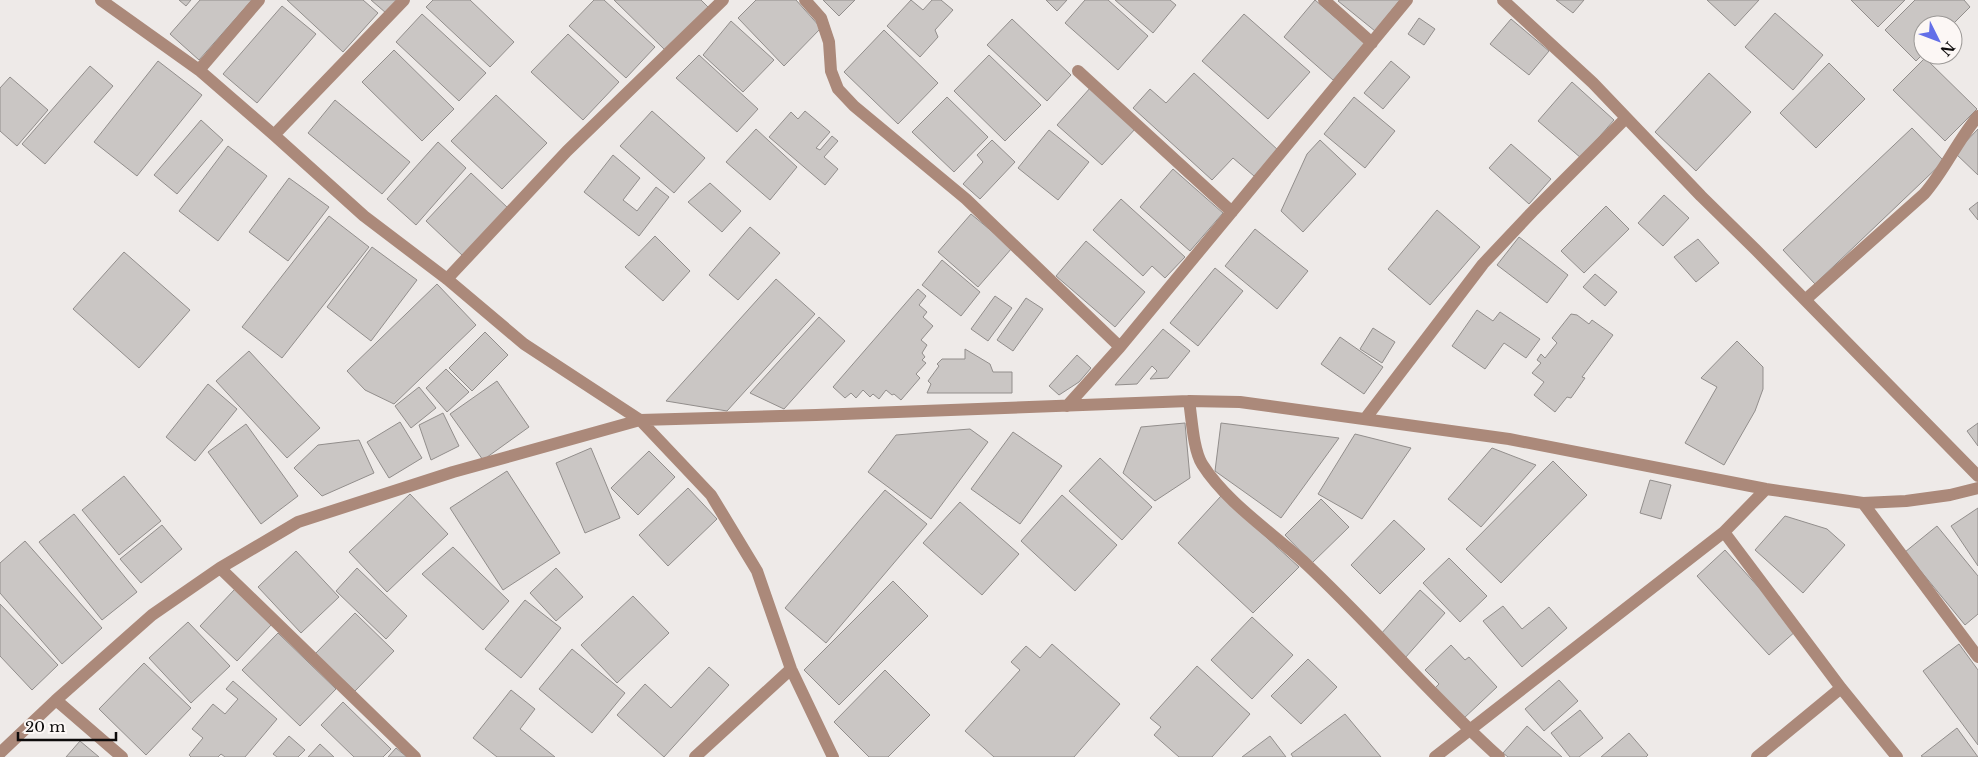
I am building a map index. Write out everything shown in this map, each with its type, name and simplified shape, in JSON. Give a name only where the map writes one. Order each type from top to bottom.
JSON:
[{"type":"street","points":[[101,0],[199,70],[364,216],[447,279],[524,344],[640,420],[711,495],[757,571],[792,668],[833,757]]},
{"type":"street","points":[[199,70],[258,0]]},
{"type":"street","points":[[274,135],[404,0]]},
{"type":"street","points":[[447,279],[566,151],[723,0]]},
{"type":"street","points":[[805,0],[821,18],[829,42],[831,71],[838,89],[854,106],[966,199],[1120,347]]},
{"type":"street","points":[[1324,0],[1372,43]]},
{"type":"street","points":[[1068,406],[1120,347],[1407,0]]},
{"type":"street","points":[[1503,0],[1593,83],[1978,476]]},
{"type":"street","points":[[1078,71],[1232,212]]},
{"type":"street","points":[[1805,300],[1924,194],[1935,182],[1969,126],[1978,116]]},
{"type":"street","points":[[1365,418],[1483,264],[1626,118]]},
{"type":"street","points":[[1189,401],[1194,439],[1201,462],[1222,490],[1304,562],[1469,730],[1499,757]]},
{"type":"street","points":[[0,754],[56,700],[152,615],[220,568],[298,522],[453,472],[640,420],[1189,401],[1240,402],[1509,439],[1766,490],[1863,503],[1924,499],[1978,488]]},
{"type":"street","points":[[1435,757],[1724,532],[1766,490]]},
{"type":"street","points":[[1863,503],[1978,657]]},
{"type":"street","points":[[1724,532],[1841,688],[1898,757]]},
{"type":"street","points":[[220,568],[415,757]]},
{"type":"street","points":[[695,757],[792,668]]},
{"type":"street","points":[[1758,757],[1841,688]]},
{"type":"street","points":[[56,700],[122,757]]},
{"type":"building","points":[[179,0],[191,0],[186,6]]},
{"type":"building","points":[[200,0],[252,0],[199,60],[170,34]]},
{"type":"building","points":[[287,0],[363,0],[378,13],[343,52]]},
{"type":"building","points":[[371,0],[397,0],[386,13]]},
{"type":"building","points":[[433,0],[470,0],[514,42],[490,67],[426,7]]},
{"type":"building","points":[[594,0],[604,0],[655,47],[626,78],[569,26]]},
{"type":"building","points":[[614,0],[701,0],[708,7],[665,50]]},
{"type":"building","points":[[756,0],[796,0],[821,28],[784,66],[738,18]]},
{"type":"building","points":[[823,0],[855,0],[839,16]]},
{"type":"building","points":[[911,0],[923,10],[932,0],[941,0],[953,10],[935,30],[938,37],[920,57],[887,26]]},
{"type":"building","points":[[1046,0],[1067,0],[1057,11]]},
{"type":"building","points":[[1085,0],[1108,0],[1148,36],[1118,70],[1065,23]]},
{"type":"building","points":[[1115,0],[1170,0],[1176,5],[1153,33]]},
{"type":"building","points":[[1315,0],[1365,43],[1333,80],[1284,37]]},
{"type":"building","points":[[1339,0],[1400,0],[1375,31]]},
{"type":"building","points":[[1556,0],[1584,0],[1573,13]]},
{"type":"building","points":[[1707,0],[1759,0],[1735,26]]},
{"type":"building","points":[[1851,0],[1905,0],[1878,27]]},
{"type":"building","points":[[1915,0],[1964,0],[1970,7],[1962,15],[1913,15],[1913,58],[1885,30]]},
{"type":"building","points":[[282,6],[316,34],[257,103],[223,74]]},
{"type":"building","points":[[1775,13],[1823,55],[1793,90],[1745,47]]},
{"type":"building","points":[[422,14],[486,73],[459,101],[396,42]]},
{"type":"building","points":[[1244,14],[1310,72],[1268,119],[1202,61]]},
{"type":"building","points":[[1419,18],[1435,29],[1424,45],[1408,34]]},
{"type":"building","points":[[1012,19],[1071,75],[1047,101],[987,45]]},
{"type":"building","points":[[1511,19],[1549,51],[1529,75],[1490,44]]},
{"type":"building","points":[[731,21],[774,60],[743,92],[703,55]]},
{"type":"building","points":[[884,30],[938,83],[898,124],[844,72]]},
{"type":"building","points":[[568,34],[619,82],[583,120],[531,72]]},
{"type":"building","points":[[394,50],[454,109],[422,141],[362,82]]},
{"type":"building","points":[[699,55],[758,109],[737,132],[676,78]]},
{"type":"building","points":[[989,55],[1041,105],[1005,141],[954,91]]},
{"type":"building","points":[[158,61],[202,95],[137,176],[94,142]]},
{"type":"building","points":[[1391,61],[1410,77],[1383,109],[1364,93]]},
{"type":"building","points":[[1829,63],[1865,99],[1816,148],[1780,113]]},
{"type":"building","points":[[1918,65],[1932,65],[1977,109],[1945,141],[1893,90]]},
{"type":"building","points":[[90,66],[113,86],[45,164],[22,144]]},
{"type":"building","points":[[1194,73],[1278,150],[1254,176],[1233,158],[1212,180],[1133,108],[1150,89],[1166,103]]},
{"type":"building","points":[[1709,73],[1751,112],[1696,171],[1655,132]]},
{"type":"building","points":[[10,77],[48,110],[17,146],[0,131],[0,88]]},
{"type":"building","points":[[1572,82],[1614,120],[1581,158],[1538,121]]},
{"type":"building","points":[[1091,87],[1136,128],[1102,165],[1057,125]]},
{"type":"building","points":[[496,95],[547,143],[502,189],[451,141]]},
{"type":"building","points":[[947,97],[988,137],[954,172],[912,132]]},
{"type":"building","points":[[1354,97],[1395,131],[1365,168],[1324,134]]},
{"type":"building","points":[[335,100],[410,162],[382,194],[308,133]]},
{"type":"building","points":[[652,111],[705,158],[674,193],[620,146]]},
{"type":"building","points":[[805,111],[830,132],[816,148],[820,150],[832,136],[838,141],[824,157],[838,169],[825,185],[769,137],[791,112],[798,119]]},
{"type":"building","points":[[201,120],[223,140],[177,194],[154,175]]},
{"type":"building","points":[[1912,128],[1944,161],[1815,284],[1783,250]]},
{"type":"building","points":[[756,129],[797,167],[770,200],[726,162]]},
{"type":"building","points":[[1978,129],[1978,175],[1955,153]]},
{"type":"building","points":[[1049,130],[1089,162],[1058,200],[1018,168]]},
{"type":"building","points":[[992,140],[1015,162],[980,199],[963,184],[983,162],[977,155]]},
{"type":"building","points":[[1320,140],[1356,174],[1303,232],[1281,211],[1307,154]]},
{"type":"building","points":[[438,142],[466,168],[416,225],[387,199]]},
{"type":"building","points":[[1511,144],[1551,179],[1529,204],[1489,168]]},
{"type":"building","points":[[228,146],[267,176],[218,241],[179,211]]},
{"type":"building","points":[[613,155],[640,178],[623,200],[637,211],[656,187],[669,197],[639,236],[584,192]]},
{"type":"building","points":[[1173,169],[1223,213],[1190,251],[1140,207]]},
{"type":"building","points":[[471,173],[508,208],[463,256],[426,221]]},
{"type":"building","points":[[289,178],[329,207],[288,261],[249,232]]},
{"type":"building","points":[[710,183],[741,211],[722,232],[688,202]]},
{"type":"building","points":[[1664,195],[1689,218],[1663,246],[1638,223]]},
{"type":"building","points":[[1121,199],[1185,257],[1165,278],[1152,266],[1143,276],[1093,230]]},
{"type":"building","points":[[1978,202],[1978,220],[1969,209]]},
{"type":"building","points":[[1606,206],[1629,229],[1584,273],[1561,251]]},
{"type":"building","points":[[1437,210],[1480,247],[1430,305],[1388,269]]},
{"type":"building","points":[[971,214],[1012,248],[978,287],[938,252]]},
{"type":"building","points":[[329,216],[369,247],[282,358],[242,327]]},
{"type":"building","points":[[750,227],[780,253],[738,300],[709,275]]},
{"type":"building","points":[[1255,229],[1308,271],[1277,309],[1225,266]]},
{"type":"building","points":[[655,236],[690,271],[663,301],[625,267]]},
{"type":"building","points":[[1519,237],[1568,275],[1547,303],[1497,265]]},
{"type":"building","points":[[1698,239],[1719,263],[1696,282],[1674,257]]},
{"type":"building","points":[[1086,241],[1145,292],[1115,327],[1056,276]]},
{"type":"building","points":[[372,247],[417,280],[371,341],[327,307]]},
{"type":"building","points":[[124,252],[190,310],[139,368],[73,309]]},
{"type":"building","points":[[942,260],[980,292],[961,316],[922,285]]},
{"type":"building","points":[[1215,268],[1243,291],[1198,346],[1170,323]]},
{"type":"building","points":[[1595,274],[1617,292],[1605,306],[1583,287]]},
{"type":"building","points":[[776,279],[815,314],[727,411],[666,401]]},
{"type":"building","points":[[437,284],[476,325],[394,404],[365,390],[347,371]]},
{"type":"building","points":[[918,289],[926,296],[919,305],[927,312],[923,317],[933,326],[921,340],[927,345],[922,353],[925,357],[922,360],[926,363],[916,374],[920,378],[901,400],[886,390],[879,399],[873,394],[870,397],[863,390],[856,398],[851,393],[845,398],[833,387]]},
{"type":"building","points":[[995,296],[1012,308],[988,341],[971,329]]},
{"type":"building","points":[[1026,298],[1043,309],[1013,351],[997,340]]},
{"type":"building","points":[[1477,310],[1493,321],[1500,312],[1540,339],[1526,358],[1504,343],[1485,369],[1452,346]]},
{"type":"building","points":[[1571,314],[1577,315],[1589,324],[1592,320],[1613,335],[1582,377],[1585,378],[1571,398],[1567,397],[1555,412],[1534,395],[1544,382],[1532,373],[1541,363],[1537,360],[1541,354],[1545,358],[1557,343],[1552,338]]},
{"type":"building","points":[[819,317],[845,341],[784,409],[750,393]]},
{"type":"building","points":[[1373,328],[1395,342],[1382,363],[1360,349]]},
{"type":"building","points":[[1163,329],[1190,351],[1168,378],[1150,379],[1157,371],[1152,366],[1137,384],[1115,385]]},
{"type":"building","points":[[485,332],[508,355],[472,391],[449,368]]},
{"type":"building","points":[[1340,337],[1383,367],[1364,394],[1321,364]]},
{"type":"building","points":[[1737,341],[1763,367],[1763,389],[1755,411],[1724,465],[1685,443],[1717,387],[1701,378]]},
{"type":"building","points":[[965,349],[990,364],[993,372],[1012,372],[1012,393],[927,393],[931,384],[928,381],[939,366],[937,364],[942,359],[965,359]]},
{"type":"building","points":[[249,351],[320,428],[287,458],[216,381]]},
{"type":"building","points":[[1077,355],[1091,368],[1079,382],[1059,395],[1049,386]]},
{"type":"building","points":[[446,369],[469,392],[447,412],[426,388]]},
{"type":"building","points":[[497,381],[529,427],[483,460],[450,414]]},
{"type":"building","points":[[208,384],[237,409],[195,461],[166,437]]},
{"type":"building","points":[[419,387],[436,408],[411,428],[395,406]]},
{"type":"building","points":[[443,413],[459,446],[431,460],[419,425]]},
{"type":"building","points":[[400,422],[422,458],[389,478],[367,442]]},
{"type":"building","points":[[1185,423],[1190,478],[1155,501],[1123,473],[1141,427]]},
{"type":"building","points":[[1221,423],[1339,438],[1281,518],[1215,471]]},
{"type":"building","points":[[1978,423],[1978,446],[1967,431]]},
{"type":"building","points":[[246,424],[298,496],[261,524],[208,452]]},
{"type":"building","points":[[970,429],[988,442],[931,519],[868,472],[896,435]]},
{"type":"building","points":[[1013,432],[1062,466],[1020,524],[971,489]]},
{"type":"building","points":[[1355,434],[1411,448],[1362,519],[1318,494]]},
{"type":"building","points":[[359,440],[374,473],[322,496],[294,468],[318,445]]},
{"type":"building","points":[[591,448],[620,518],[585,533],[556,463]]},
{"type":"building","points":[[1492,448],[1536,465],[1481,527],[1448,499]]},
{"type":"building","points":[[649,451],[675,477],[638,515],[611,488]]},
{"type":"building","points":[[1100,458],[1152,507],[1122,540],[1069,491]]},
{"type":"building","points":[[1553,461],[1587,495],[1501,583],[1466,549]]},
{"type":"building","points":[[507,471],[560,553],[503,590],[450,508]]},
{"type":"building","points":[[124,476],[161,521],[119,555],[82,510]]},
{"type":"building","points":[[1650,480],[1671,485],[1661,519],[1640,513]]},
{"type":"building","points":[[688,488],[717,519],[668,566],[639,535]]},
{"type":"building","points":[[885,490],[927,524],[826,643],[785,608]]},
{"type":"building","points":[[410,494],[448,534],[387,592],[349,552]]},
{"type":"building","points":[[1062,495],[1117,545],[1075,591],[1021,541]]},
{"type":"building","points":[[1221,496],[1299,567],[1253,613],[1178,543]]},
{"type":"building","points":[[1321,499],[1349,527],[1312,563],[1285,535]]},
{"type":"building","points":[[960,502],[1019,554],[982,595],[923,543]]},
{"type":"building","points":[[1978,508],[1978,566],[1951,526]]},
{"type":"building","points":[[74,514],[137,592],[102,620],[39,542]]},
{"type":"building","points":[[1785,516],[1827,529],[1845,545],[1803,593],[1755,550]]},
{"type":"building","points":[[1394,520],[1425,549],[1380,594],[1351,565]]},
{"type":"building","points":[[162,525],[182,549],[141,583],[120,559]]},
{"type":"building","points":[[1937,526],[1978,576],[1978,614],[1965,625],[1905,552]]},
{"type":"building","points":[[25,541],[102,628],[62,664],[0,593],[0,563]]},
{"type":"building","points":[[453,547],[509,601],[483,630],[422,574]]},
{"type":"building","points":[[1725,550],[1797,630],[1769,655],[1697,576]]},
{"type":"building","points":[[296,551],[339,597],[301,633],[258,587]]},
{"type":"building","points":[[1449,558],[1487,596],[1460,622],[1423,583]]},
{"type":"building","points":[[357,568],[407,616],[386,639],[336,591]]},
{"type":"building","points":[[556,568],[583,597],[556,621],[530,593]]},
{"type":"building","points":[[893,581],[928,616],[839,705],[804,670]]},
{"type":"building","points":[[235,589],[272,624],[237,661],[200,626]]},
{"type":"building","points":[[1420,590],[1445,613],[1405,658],[1380,635]]},
{"type":"building","points":[[633,596],[669,633],[617,683],[581,645]]},
{"type":"building","points":[[525,600],[561,628],[521,678],[485,649]]},
{"type":"building","points":[[0,604],[58,665],[32,690],[0,656]]},
{"type":"building","points":[[1503,606],[1522,629],[1549,607],[1567,628],[1522,667],[1483,621]]},
{"type":"building","points":[[355,613],[394,651],[355,691],[315,654]]},
{"type":"building","points":[[1252,617],[1293,655],[1252,699],[1211,660]]},
{"type":"building","points":[[188,622],[230,666],[191,703],[149,658]]},
{"type":"building","points":[[278,633],[336,689],[300,726],[242,670]]},
{"type":"building","points":[[1052,644],[1120,704],[1074,757],[994,757],[965,731],[1020,670],[1011,662],[1026,646],[1040,658]]},
{"type":"building","points":[[1959,644],[1978,670],[1978,745],[1923,671]]},
{"type":"building","points":[[1451,645],[1465,660],[1469,657],[1497,687],[1463,719],[1434,689],[1439,684],[1425,670]]},
{"type":"building","points":[[572,649],[625,693],[592,733],[539,689]]},
{"type":"building","points":[[1308,659],[1337,687],[1301,724],[1271,696]]},
{"type":"building","points":[[144,663],[191,708],[146,755],[99,709]]},
{"type":"building","points":[[1197,666],[1250,714],[1212,757],[1179,757],[1154,735],[1161,727],[1150,718]]},
{"type":"building","points":[[709,667],[729,685],[664,757],[617,715],[645,684],[671,708]]},
{"type":"building","points":[[885,670],[930,715],[888,757],[869,757],[834,722]]},
{"type":"building","points":[[1559,680],[1578,701],[1544,731],[1525,709]]},
{"type":"building","points":[[233,681],[277,719],[245,757],[225,757],[221,754],[218,757],[191,757],[189,755],[203,738],[192,729],[213,704],[225,714],[238,699],[226,689]]},
{"type":"building","points":[[511,690],[535,709],[520,729],[555,757],[497,757],[473,738]]},
{"type":"building","points":[[343,702],[391,749],[383,757],[354,757],[321,725]]},
{"type":"building","points":[[1580,710],[1603,738],[1579,757],[1570,757],[1551,733]]},
{"type":"building","points":[[1345,714],[1381,757],[1293,757],[1291,754]]},
{"type":"building","points":[[1527,726],[1562,757],[1508,757],[1503,753]]},
{"type":"building","points":[[1957,728],[1978,757],[1921,756]]},
{"type":"building","points":[[1629,733],[1648,755],[1646,757],[1601,757]]},
{"type":"building","points":[[289,736],[305,750],[298,757],[277,757],[273,754]]},
{"type":"building","points":[[1270,736],[1286,757],[1242,757]]},
{"type":"building","points":[[80,741],[99,757],[66,757]]},
{"type":"building","points":[[320,744],[334,757],[308,757]]},
{"type":"building","points":[[396,748],[407,757],[388,757]]}]
